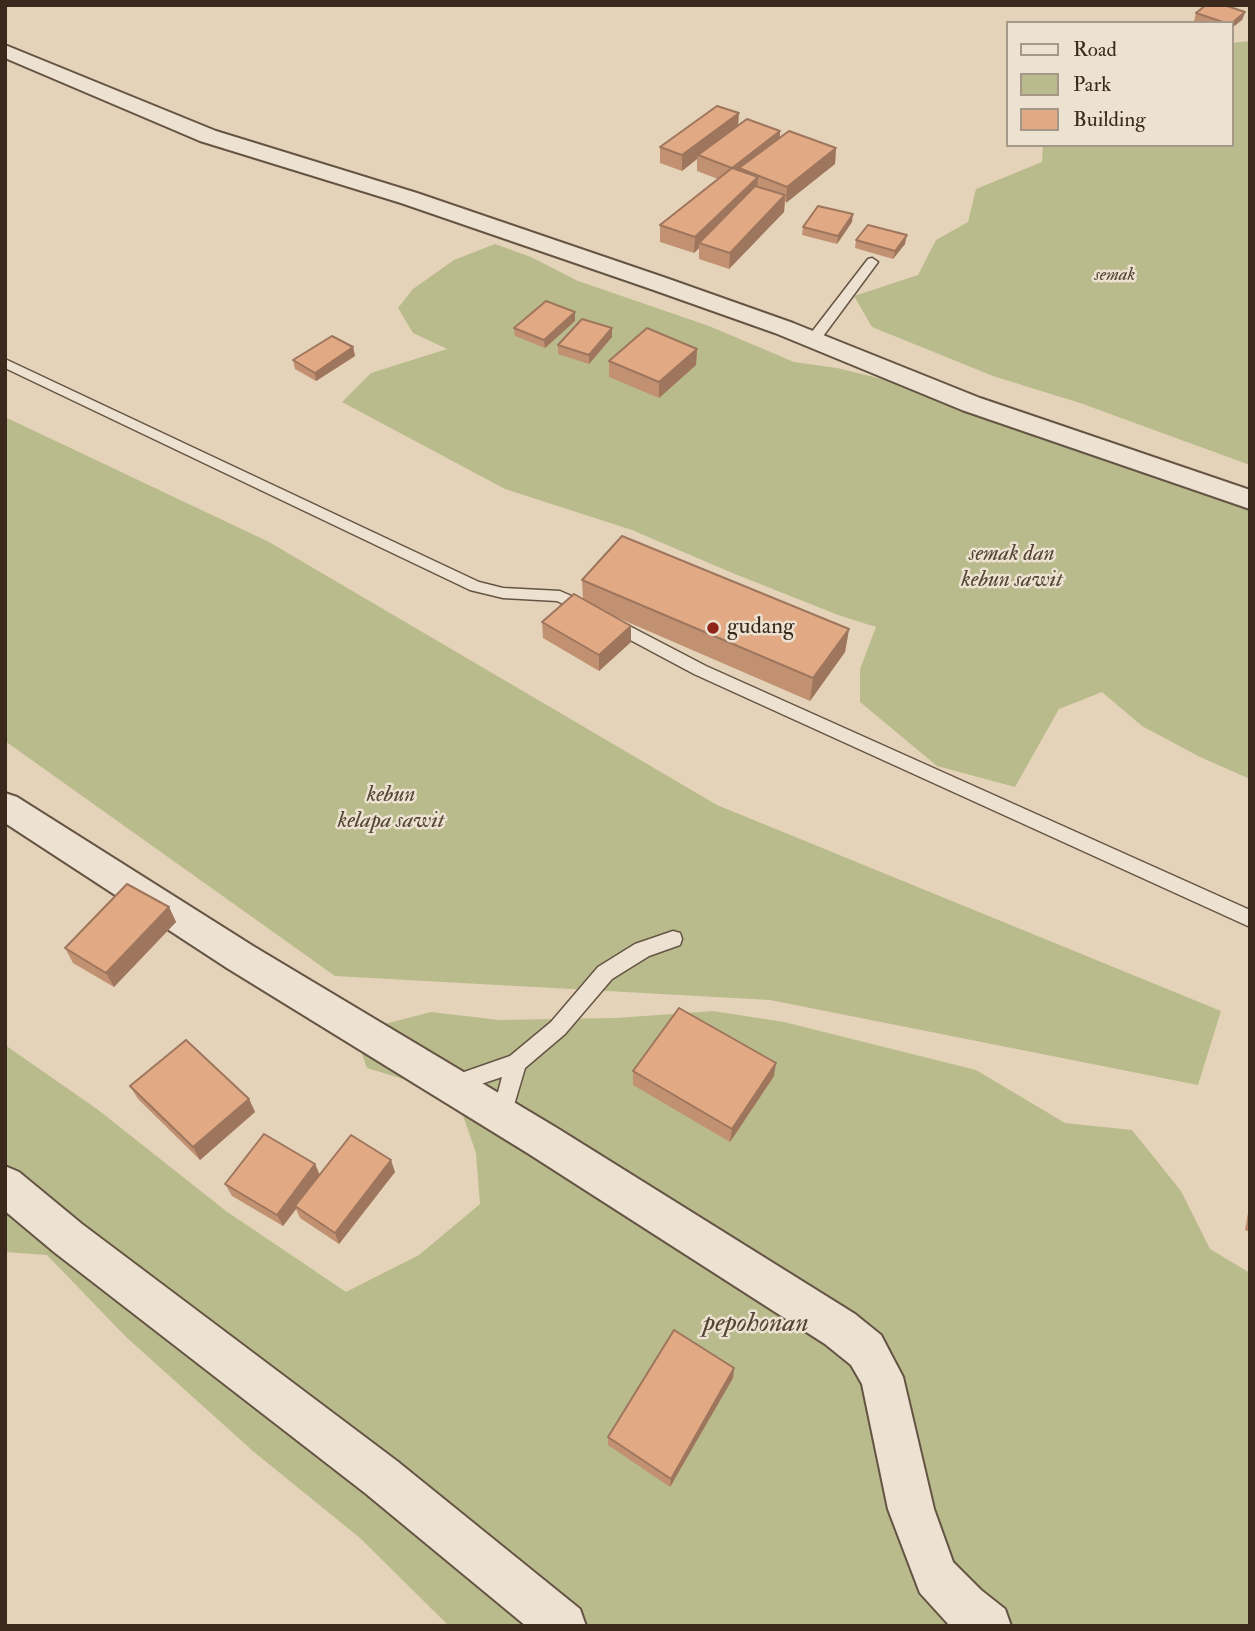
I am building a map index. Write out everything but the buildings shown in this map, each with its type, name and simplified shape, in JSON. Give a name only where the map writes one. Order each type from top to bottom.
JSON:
[{"type":"street","points":[[5,51],[208,136],[494,227],[813,340],[971,404],[1250,500]]},
{"type":"street","points":[[5,806],[240,957],[502,1115],[839,1329],[866,1350],[882,1377],[911,1509],[936,1577],[964,1607],[989,1626]]},
{"type":"street","points":[[5,1185],[68,1238],[381,1478],[563,1626]]},
{"type":"lane","points":[[813,340],[872,262]]},
{"type":"lane","points":[[5,363],[475,586],[503,593],[550,595],[568,599],[700,670],[1030,817],[1250,919]]},
{"type":"lane","points":[[451,1084],[516,1063],[558,1028],[605,973],[642,950],[673,939]]},
{"type":"lane","points":[[502,1115],[516,1063]]},
{"type":"green space","name":"semak","points":[[1250,41],[1250,465],[1080,403],[993,376],[872,327],[854,296],[918,275],[936,240],[968,222],[976,189],[1042,162],[1043,147],[1234,147],[1234,43]]},
{"type":"green space","name":"semak dan kebun sawit","points":[[495,244],[531,257],[578,281],[709,326],[794,362],[837,368],[911,386],[1250,501],[1250,779],[1200,757],[1142,726],[1102,692],[1059,709],[1015,787],[937,766],[860,702],[860,669],[876,627],[838,615],[632,530],[505,489],[342,402],[371,373],[447,349],[413,333],[398,308],[413,289],[454,260]]},
{"type":"green space","name":"kebun kelapa sawit","points":[[5,417],[269,542],[717,805],[1221,1011],[1198,1085],[770,1000],[335,976],[5,741]]},
{"type":"green space","name":"pepohonan","points":[[713,1011],[784,1022],[976,1070],[1065,1123],[1132,1130],[1181,1191],[1210,1249],[1250,1273],[1250,1626],[449,1626],[360,1538],[254,1452],[125,1336],[47,1255],[5,1252],[5,1045],[97,1109],[226,1211],[346,1292],[419,1255],[480,1204],[476,1153],[459,1104],[423,1085],[367,1068],[354,1032],[431,1012],[499,1020],[617,1018]]},
{"type":"place","name":"gudang","points":[[713,628]]}]
